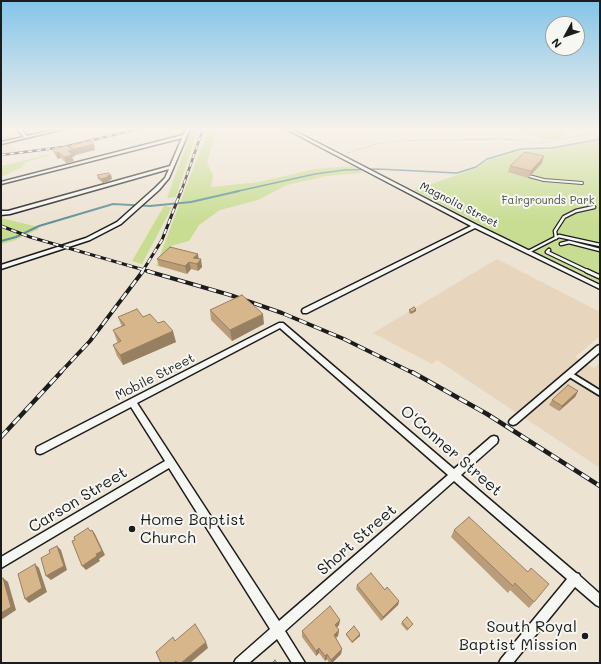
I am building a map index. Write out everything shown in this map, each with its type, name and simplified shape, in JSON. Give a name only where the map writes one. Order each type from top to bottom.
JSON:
[{"type":"street","points":[[1,183],[91,160]]},
{"type":"street","points":[[1,267],[94,236],[119,223],[167,178],[174,160]]},
{"type":"street","name":"Magnolia Street","points":[[349,160],[475,226],[600,287]]},
{"type":"street","points":[[1,213],[8,214],[171,167]]},
{"type":"street","points":[[305,311],[475,226]]},
{"type":"street","name":"Mobile Street","points":[[40,450],[281,325]]},
{"type":"street","name":"O'Conner Street","points":[[281,325],[456,474],[600,601]]},
{"type":"street","points":[[513,422],[600,348]]},
{"type":"street","points":[[132,402],[299,663]]},
{"type":"street","name":"Short Street","points":[[240,663],[494,440]]},
{"type":"street","name":"Carson Street","points":[[1,563],[170,463]]},
{"type":"street","points":[[505,663],[575,578]]},
{"type":"lane","points":[[529,176],[544,180],[582,183]]},
{"type":"lane","points":[[556,238],[555,232],[564,217],[576,211],[594,207]]},
{"type":"lane","points":[[528,252],[559,236],[600,245]]},
{"type":"lane","points":[[561,244],[569,242],[600,250]]},
{"type":"lane","points":[[549,250],[547,252],[600,277]]},
{"type":"lane","points":[[569,374],[600,393]]},
{"type":"shaded area","points":[[497,259],[600,312],[600,336],[575,357],[594,368],[600,363],[600,468],[437,360],[432,364],[373,333]]},
{"type":"green space","points":[[26,160],[33,160],[26,162],[22,167],[1,177],[1,166]]},
{"type":"green space","points":[[181,160],[188,160],[176,197],[167,198]]},
{"type":"green space","points":[[196,160],[208,160],[207,163],[213,175],[211,187],[259,182],[315,169],[351,166],[363,173],[327,176],[287,185],[258,200],[220,210],[199,225],[189,241],[171,246],[161,267],[156,266]]},
{"type":"green space","name":"Fairgrounds Park","points":[[488,160],[600,160],[600,283],[518,244],[414,190],[477,168]]},
{"type":"green space","points":[[164,206],[172,207],[142,264],[132,261]]},
{"type":"green space","points":[[1,218],[34,226],[39,229],[13,241],[1,244]]},
{"type":"building","points":[[516,160],[541,160],[531,171],[510,166]]},
{"type":"building","points":[[108,173],[111,175],[101,179],[97,175]]},
{"type":"building","points":[[170,247],[198,254],[193,258],[201,259],[197,264],[189,262],[185,266],[157,259]]},
{"type":"building","points":[[242,295],[263,314],[230,330],[210,310]]},
{"type":"building","points":[[414,307],[416,309],[412,312],[409,310]]},
{"type":"building","points":[[137,309],[143,317],[150,314],[158,323],[164,321],[173,331],[120,355],[113,345],[121,341],[113,330],[125,325],[118,317]]},
{"type":"building","points":[[568,385],[578,391],[562,406],[552,400]]},
{"type":"building","points":[[469,517],[528,572],[531,568],[549,584],[534,602],[515,583],[513,586],[454,530]]},
{"type":"building","points":[[88,528],[90,531],[92,530],[102,551],[82,566],[72,541],[75,540],[74,537]]},
{"type":"building","points":[[57,546],[64,566],[46,576],[41,558],[50,553],[49,550]]},
{"type":"building","points":[[35,564],[42,588],[25,599],[18,574]]},
{"type":"building","points":[[371,573],[385,590],[387,587],[399,601],[383,617],[357,585]]},
{"type":"building","points":[[3,578],[11,607],[1,613],[1,579]]},
{"type":"building","points":[[330,606],[340,620],[335,625],[339,630],[334,635],[342,649],[331,660],[327,654],[325,656],[319,648],[316,651],[302,631]]},
{"type":"building","points":[[407,617],[413,624],[408,629],[402,622]]},
{"type":"building","points":[[195,624],[206,642],[181,663],[177,663],[176,661],[174,663],[161,663],[156,652],[173,637],[175,641]]},
{"type":"building","points":[[354,626],[360,634],[352,642],[346,634]]},
{"type":"waterway","points":[[234,192],[315,174],[344,170],[378,169],[457,173],[476,167],[486,160]]},
{"type":"waterway","points":[[1,241],[16,237],[39,226],[113,204],[150,206],[191,202],[239,191]]},
{"type":"railway","points":[[181,192],[192,160]]},
{"type":"railway","points":[[143,270],[162,240],[181,191]]},
{"type":"railway","points":[[1,226],[30,237],[143,270]]},
{"type":"railway","points":[[143,270],[151,272]]},
{"type":"railway","points":[[60,373],[90,341],[143,271]]},
{"type":"railway","points":[[147,271],[230,295],[282,313],[344,339],[413,373]]},
{"type":"railway","points":[[1,437],[61,372]]},
{"type":"railway","points":[[412,372],[487,414],[600,486]]},
{"type":"place","name":"Home Baptist Church","points":[[132,529]]},
{"type":"place","name":"South Royal Baptist Mission","points":[[585,636]]}]
